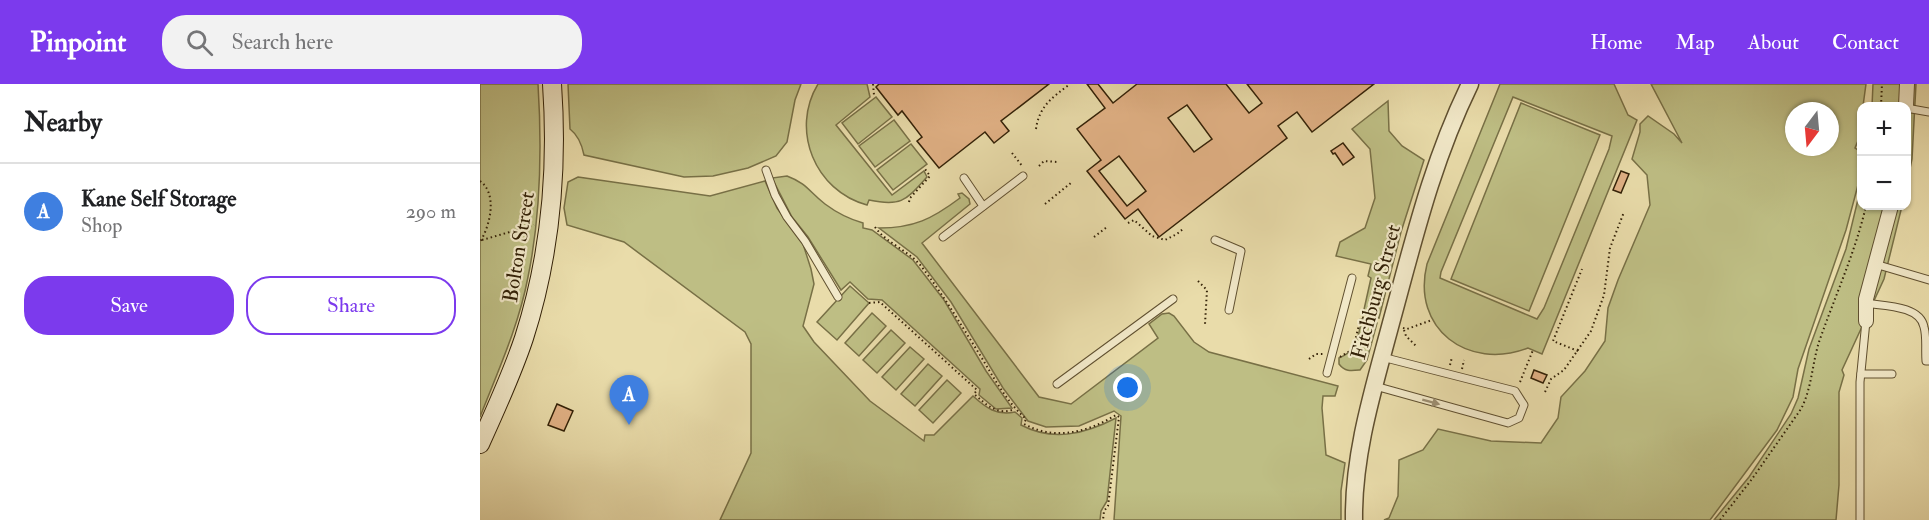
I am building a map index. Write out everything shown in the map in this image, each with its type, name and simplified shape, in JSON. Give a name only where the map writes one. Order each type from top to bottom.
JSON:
[{"type":"main road","name":"Bolton Street","points":[[480,444],[523,340],[536,294],[548,224],[554,159],[552,84]]},
{"type":"street","name":"Fitchburg Street","points":[[1354,520],[1357,470],[1382,357],[1431,176],[1470,84]]},
{"type":"street","points":[[1906,102],[1907,84]]},
{"type":"street","points":[[1866,321],[1865,303],[1890,210]]},
{"type":"lane","points":[[1911,108],[1929,111]]},
{"type":"lane","points":[[766,170],[775,195],[787,217],[805,241],[838,297]]},
{"type":"lane","points":[[943,237],[1023,176]]},
{"type":"lane","points":[[964,178],[984,206]]},
{"type":"lane","points":[[1215,240],[1241,251],[1229,310]]},
{"type":"lane","points":[[1875,264],[1929,280]]},
{"type":"lane","points":[[1328,373],[1352,278]]},
{"type":"lane","points":[[1057,384],[1173,299]]},
{"type":"lane","points":[[1865,303],[1912,311],[1921,319],[1924,326],[1926,361],[1929,361]]},
{"type":"lane","points":[[1860,520],[1861,374],[1866,321]]},
{"type":"lane","points":[[1375,386],[1508,423],[1519,418],[1524,405],[1515,392],[1382,357]]},
{"type":"lane","points":[[1861,374],[1892,374]]},
{"type":"path","points":[[873,84],[874,95]]},
{"type":"path","points":[[1036,129],[1039,115],[1045,104],[1070,84]]},
{"type":"path","points":[[1881,102],[1882,84]]},
{"type":"path","points":[[1012,153],[1023,167]]},
{"type":"path","points":[[1039,166],[1044,161],[1057,162]]},
{"type":"path","points":[[909,202],[930,176],[925,169]]},
{"type":"path","points":[[480,182],[483,183],[491,197],[491,209],[481,241]]},
{"type":"path","points":[[1045,204],[1072,182]]},
{"type":"path","points":[[1720,520],[1752,479],[1806,398],[1816,351],[1850,261],[1865,210]]},
{"type":"path","points":[[1545,392],[1551,379],[1564,370],[1578,351],[1599,313],[1604,295],[1610,248],[1624,212]]},
{"type":"path","points":[[1128,223],[1134,219],[1152,236],[1165,240],[1184,228]]},
{"type":"path","points":[[481,241],[532,225],[548,224]]},
{"type":"path","points":[[875,227],[922,267],[946,299],[1004,393],[1015,409],[1026,419],[1024,424],[1045,432],[1071,433],[1097,425],[1116,415],[1119,417],[1108,506],[1104,511],[1103,520]]},
{"type":"path","points":[[1094,237],[1107,227]]},
{"type":"path","points":[[1578,351],[1553,341],[1582,269]]},
{"type":"path","points":[[1198,281],[1206,290],[1205,324]]},
{"type":"path","points":[[869,303],[880,302],[977,390],[974,394],[988,406],[1004,412],[1015,409]]},
{"type":"path","points":[[1339,357],[1353,349],[1361,317],[1381,322]]},
{"type":"path","points":[[1416,346],[1401,327],[1407,329],[1432,320]]},
{"type":"path","points":[[1520,382],[1533,350]]},
{"type":"path","points":[[1309,359],[1316,354],[1324,354]]},
{"type":"green space","points":[[480,84],[538,84],[540,157],[536,229],[524,295],[507,348],[480,417]]},
{"type":"green space","points":[[568,84],[801,84],[795,100],[787,142],[776,156],[748,168],[713,176],[684,177],[584,155],[580,141],[570,129]]},
{"type":"green space","points":[[818,84],[867,84],[870,97],[836,125],[892,195],[924,171],[927,177],[914,191],[896,202],[869,200],[867,205],[849,198],[833,187],[821,173],[812,156],[807,139],[810,102]]},
{"type":"green space","points":[[1500,84],[1614,84],[1628,115],[1637,120],[1542,354],[1528,348],[1506,354],[1485,354],[1465,349],[1449,339],[1436,325],[1428,308],[1424,287],[1427,264]],"holes":[[[1513,97],[1612,136],[1609,149],[1544,308],[1537,319],[1440,278]]]},
{"type":"green space","points":[[1651,84],[1866,84],[1864,102],[1857,102],[1855,148],[1857,149],[1857,189],[1846,230],[1798,369],[1793,397],[1777,430],[1710,520],[1384,520],[1389,518],[1398,496],[1399,460],[1423,450],[1438,429],[1491,441],[1541,443],[1558,418],[1561,397],[1585,371],[1605,341],[1608,308],[1650,205],[1647,175],[1632,159],[1640,124],[1648,116],[1674,134],[1682,143]]},
{"type":"green space","points":[[1873,84],[1916,84],[1911,164],[1911,102],[1872,102]]},
{"type":"green space","points":[[876,97],[892,117],[858,144],[842,123]]},
{"type":"green space","points":[[1388,101],[1389,131],[1402,146],[1424,160],[1401,232],[1379,318],[1363,314],[1371,278],[1368,276],[1371,264],[1336,256],[1340,242],[1365,228],[1375,198],[1370,149],[1352,129]]},
{"type":"green space","points":[[1521,103],[1600,135],[1529,311],[1451,279]]},
{"type":"green space","points":[[894,120],[910,141],[875,167],[859,146]]},
{"type":"green space","points":[[911,144],[927,164],[893,190],[877,170]]},
{"type":"green space","points":[[787,176],[804,185],[834,210],[863,223],[863,228],[872,230],[913,260],[944,300],[986,371],[1012,408],[996,409],[979,395],[980,389],[882,300],[868,299],[850,282],[841,290],[808,237],[792,217],[772,178]]},
{"type":"green space","points":[[578,177],[710,196],[765,181],[777,208],[803,244],[811,269],[814,284],[803,326],[814,342],[870,401],[924,441],[925,435],[934,435],[973,396],[997,412],[1015,412],[1022,418],[1021,425],[1045,433],[1081,432],[1116,418],[1107,501],[1101,511],[1100,520],[720,520],[751,453],[751,344],[745,332],[624,242],[567,225],[564,208],[568,182]]},
{"type":"green space","points":[[962,193],[969,199],[970,204],[922,243],[1039,397],[1071,404],[1158,338],[1149,324],[1162,314],[1169,313],[1174,316],[1194,342],[1209,352],[1338,386],[1335,396],[1323,396],[1322,408],[1326,455],[1345,463],[1341,491],[1341,520],[1114,520],[1121,416],[1114,411],[1079,426],[1046,427],[1028,421],[1003,388],[951,302],[917,257],[879,228],[891,228],[922,221],[960,198],[958,194]]},
{"type":"green space","points":[[1857,204],[1857,210],[1901,210],[1884,279],[1842,370],[1844,375],[1839,392],[1839,485],[1836,520],[1714,520],[1749,477],[1791,414],[1798,398],[1809,349],[1846,249]]},
{"type":"green space","points":[[850,286],[869,303],[837,340],[817,322]]},
{"type":"green space","points":[[872,313],[886,326],[859,356],[845,343]]},
{"type":"green space","points":[[1362,319],[1377,323],[1367,360],[1360,370],[1346,370],[1339,364],[1339,358],[1354,347]]},
{"type":"green space","points":[[891,330],[905,343],[877,373],[863,360]]},
{"type":"green space","points":[[910,347],[924,359],[896,390],[882,377]]},
{"type":"green space","points":[[928,364],[942,376],[915,406],[901,394]]},
{"type":"green space","points":[[947,380],[961,393],[933,423],[919,410]]},
{"type":"building","points":[[879,84],[1049,84],[1001,121],[1009,131],[994,143],[985,132],[939,168],[917,141],[922,137],[902,111],[898,115],[876,87]]},
{"type":"building","points":[[1087,84],[1098,84],[1113,103],[1137,84],[1226,84],[1249,113],[1262,103],[1247,84],[1374,84],[1312,132],[1297,112],[1278,126],[1287,138],[1159,237],[1138,209],[1125,219],[1087,171],[1101,160],[1077,129],[1105,108]],"holes":[[[1187,105],[1212,139],[1194,152],[1168,118]],[[1119,156],[1146,191],[1127,206],[1099,171]]]},
{"type":"building","points":[[1343,143],[1354,157],[1343,165],[1331,151]]},
{"type":"building","points":[[1621,171],[1629,174],[1621,193],[1613,190]]},
{"type":"building","points":[[1534,370],[1547,375],[1543,383],[1531,378]]},
{"type":"building","points":[[557,404],[573,411],[564,431],[548,425]]},
{"type":"place","name":"Kane Self Storage","points":[[629,425]]}]
